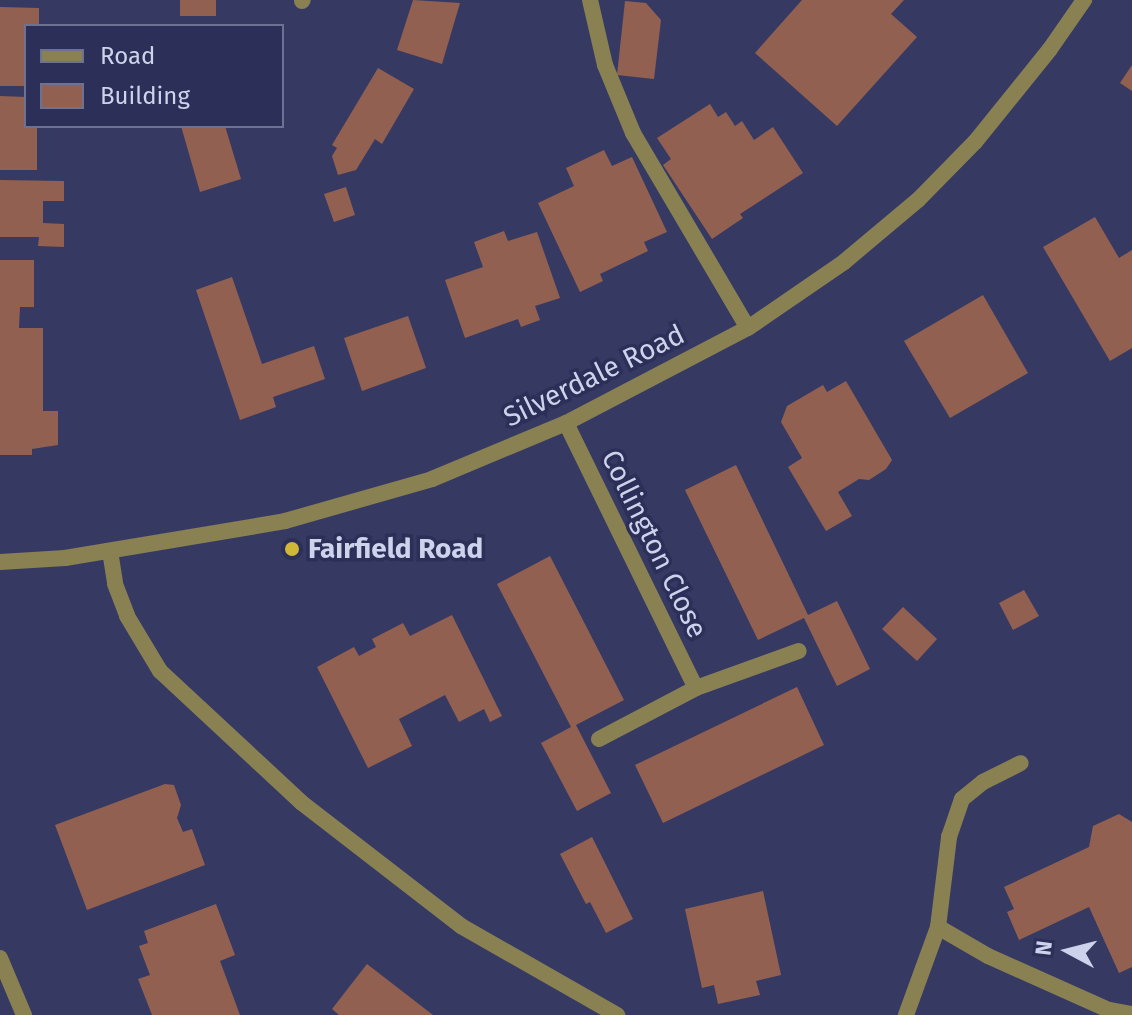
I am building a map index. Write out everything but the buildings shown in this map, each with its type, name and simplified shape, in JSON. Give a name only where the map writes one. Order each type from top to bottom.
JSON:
[{"type":"street","points":[[590,0],[605,65],[633,133],[748,328]]},
{"type":"street","name":"Silverdale Road","points":[[0,562],[110,551],[285,521],[432,479],[566,423],[748,328],[844,262],[918,200],[975,142],[1050,49],[1084,0]]},
{"type":"street","name":"Collington Close","points":[[566,423],[696,688]]},
{"type":"street","points":[[110,551],[115,584],[127,616],[160,671],[302,803],[461,926],[617,1015]]},
{"type":"street","points":[[599,739],[696,688],[799,651]]},
{"type":"street","points":[[906,1015],[938,927],[949,837],[962,799],[983,782],[1021,763]]},
{"type":"street","points":[[938,927],[988,956],[1109,1010],[1132,1014]]},
{"type":"street","points":[[0,958],[24,1015]]},
{"type":"place","name":"Fairfield Road","points":[[292,549]]}]
